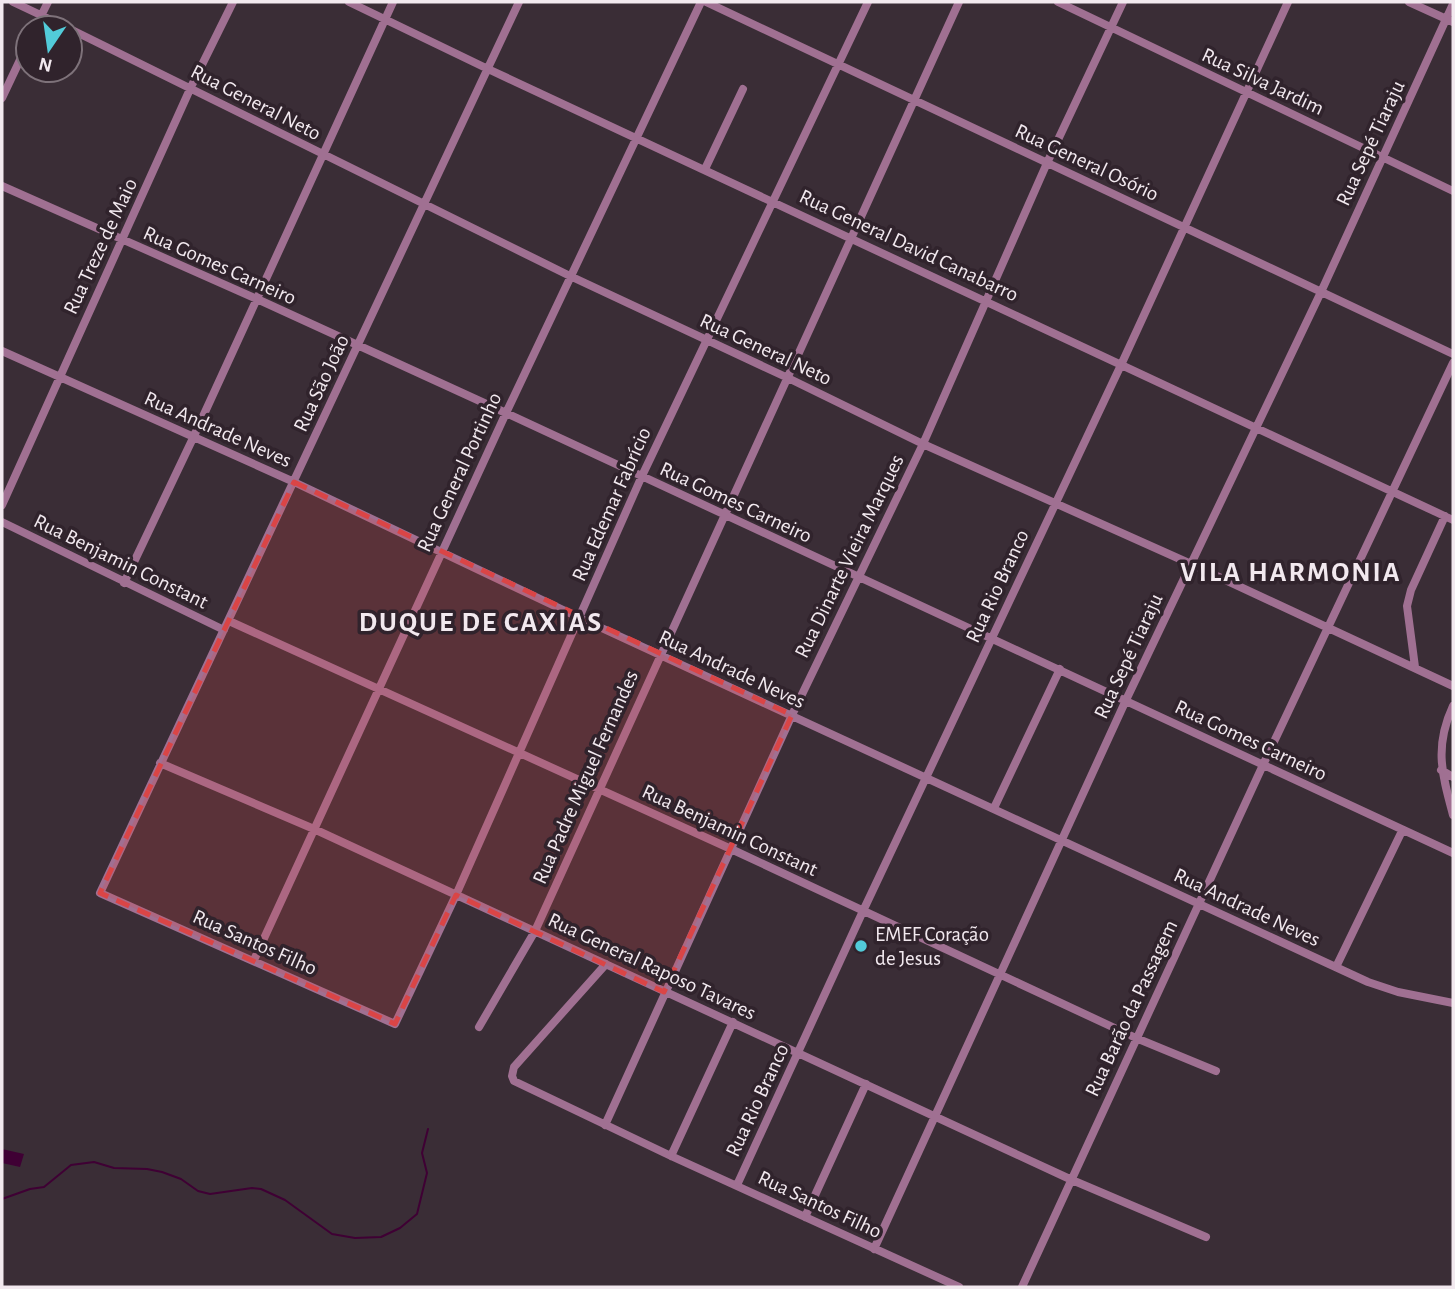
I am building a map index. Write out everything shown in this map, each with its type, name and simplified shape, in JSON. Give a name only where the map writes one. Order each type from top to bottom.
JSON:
[{"type":"street","name":"Rua General Neto","points":[[13,2],[39,14]]},
{"type":"street","name":"Rua Treze de Maio","points":[[2,505],[191,87],[233,2]]},
{"type":"street","name":"Rua General David Canabarro","points":[[349,2],[1449,518]]},
{"type":"street","points":[[124,583],[393,2]]},
{"type":"street","name":"Rua São João","points":[[100,892],[520,2]]},
{"type":"street","name":"Rua General Osório","points":[[703,2],[1453,354]]},
{"type":"street","name":"Rua General Portinho","points":[[254,960],[635,136],[703,2]]},
{"type":"street","name":"Rua Edemar Fabrício","points":[[395,1024],[456,895],[641,478],[868,2]]},
{"type":"street","name":"Rua Padre Miguel Fernandes","points":[[479,1027],[535,930],[959,2]]},
{"type":"street","name":"Rua Silva Jardim","points":[[1058,2],[1453,191]]},
{"type":"street","name":"Rua Dinarte Vieira Marques","points":[[605,1125],[792,715],[923,444],[1047,163],[1123,2]]},
{"type":"street","name":"Rua Rio Branco","points":[[737,1185],[1288,2]]},
{"type":"street","points":[[1409,2],[1450,21]]},
{"type":"street","name":"Rua Sepé Tiaraju","points":[[874,1250],[1126,700],[1382,158],[1450,21],[1453,4]]},
{"type":"street","name":"Rua General Neto","points":[[84,36],[570,276],[923,444],[1191,564],[1453,686]]},
{"type":"street","points":[[3,95],[14,72]]},
{"type":"street","points":[[705,169],[743,89]]},
{"type":"street","name":"Rua Gomes Carneiro","points":[[2,186],[506,413],[1453,853]]},
{"type":"street","name":"Rua Andrade Neves","points":[[2,351],[294,482],[659,655],[1336,967],[1398,992],[1453,1003]]},
{"type":"street","name":"Rua Barão da Passagem","points":[[1021,1287],[1327,627],[1453,363]]},
{"type":"street","points":[[1415,667],[1407,606],[1410,590],[1449,518]]},
{"type":"street","name":"Rua Benjamin Constant","points":[[2,522],[224,631]]},
{"type":"street","name":"Rua Benjamin Constant","points":[[229,621],[599,788],[1136,1038],[1216,1072]]},
{"type":"street","points":[[994,808],[1059,668]]},
{"type":"street","points":[[1453,706],[1446,722],[1441,770],[1453,815]]},
{"type":"street","name":"Rua General Raposo Tavares","points":[[160,763],[314,829],[1072,1180],[1206,1237]]},
{"type":"street","points":[[1441,770],[1453,777]]},
{"type":"street","points":[[1336,967],[1402,831]]},
{"type":"street","name":"Rua Santos Filho","points":[[100,892],[395,1024]]},
{"type":"street","name":"Rua Santos Filho","points":[[606,964],[514,1067],[514,1081],[874,1250],[959,1287]]},
{"type":"street","points":[[671,1156],[733,1022]]},
{"type":"street","points":[[805,1217],[866,1084]]},
{"type":"highlighted area","points":[[294,482],[792,715],[664,992],[456,895],[395,1024],[100,893]]},
{"type":"shaded area","points":[[2,1149],[24,1154],[20,1167],[2,1163]]},
{"type":"waterway","points":[[2,1199],[44,1187],[71,1165],[94,1162],[114,1168],[162,1172],[181,1179],[198,1191],[210,1194],[261,1189],[285,1200],[332,1234],[355,1238],[381,1237],[400,1228],[417,1214],[427,1173],[422,1153],[428,1129]]},
{"type":"place","name":"EMEF Coração de Jesus","points":[[861,946]]},
{"type":"district","name":"VILA HARMONIA","points":[[1291,571]]},
{"type":"district","name":"DUQUE DE CAXIAS","points":[[481,621]]}]
